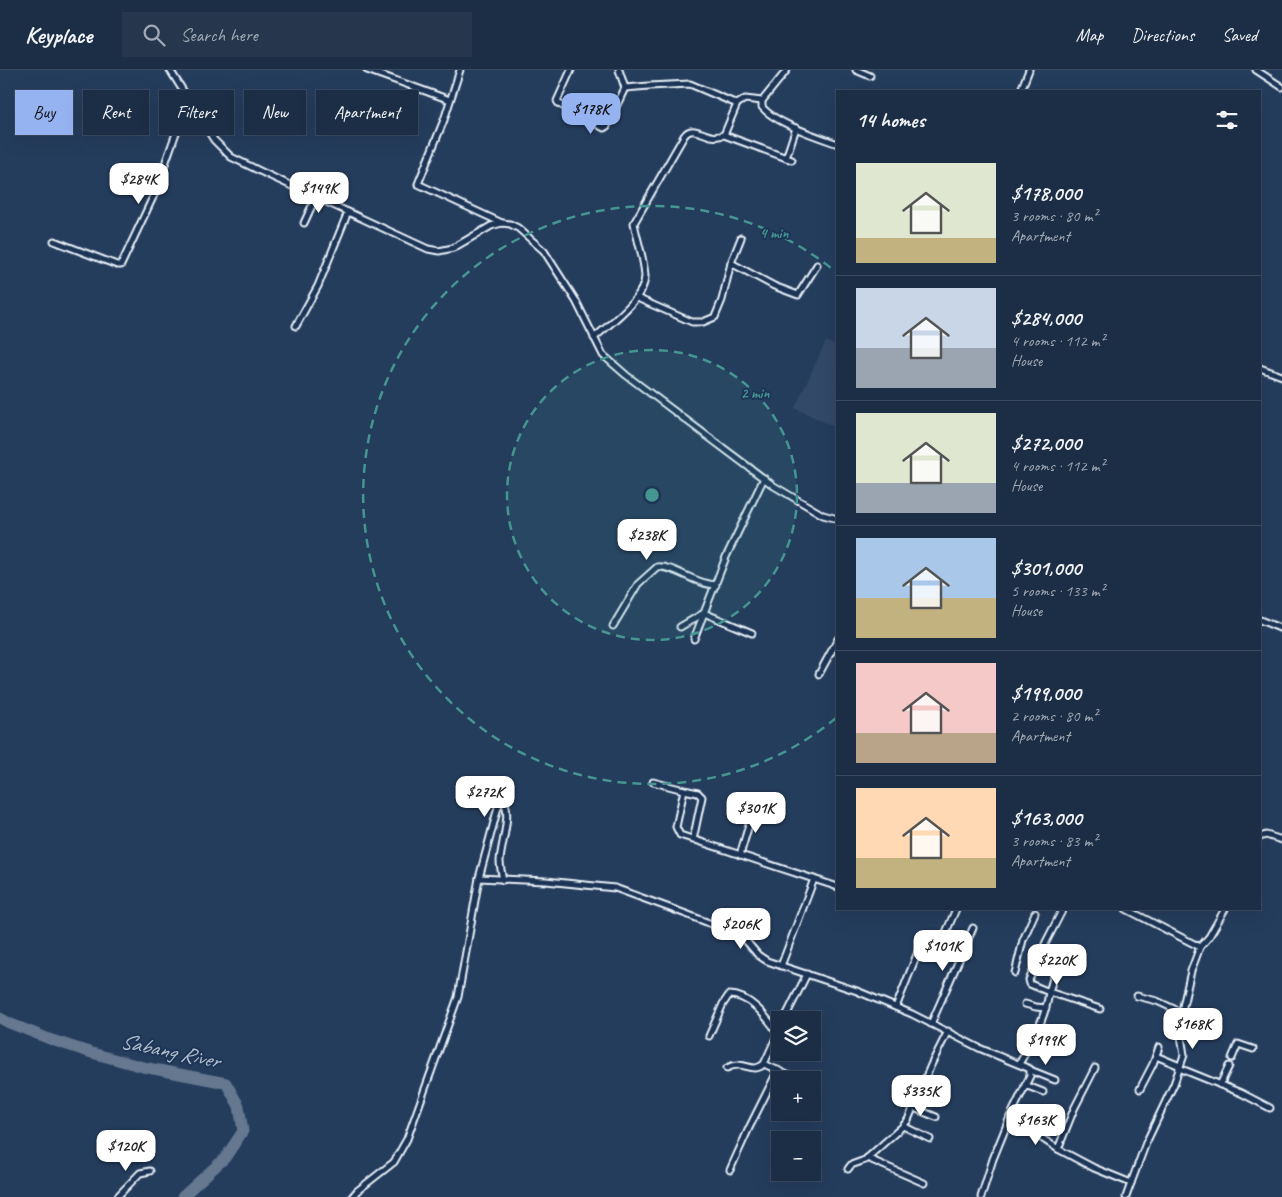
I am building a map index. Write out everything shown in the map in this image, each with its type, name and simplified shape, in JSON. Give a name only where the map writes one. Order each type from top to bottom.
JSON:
[{"type":"street","points":[[170,70],[182,90]]},
{"type":"street","points":[[368,70],[450,100]]},
{"type":"street","points":[[460,70],[418,184],[502,223],[518,228],[544,251],[576,301],[603,355],[626,375],[790,497],[824,515],[836,518]]},
{"type":"street","points":[[571,70],[557,101],[599,127],[604,128],[607,126],[625,88],[619,70]]},
{"type":"street","points":[[762,101],[787,70]]},
{"type":"street","points":[[856,70],[870,76]]},
{"type":"street","points":[[1021,90],[1029,70]]},
{"type":"street","points":[[1256,70],[1282,87]]},
{"type":"street","points":[[625,88],[690,84],[737,104]]},
{"type":"street","points":[[724,135],[737,104],[745,99],[762,101]]},
{"type":"street","points":[[762,101],[765,110],[796,128],[836,143]]},
{"type":"street","points":[[594,338],[637,298],[644,286],[645,277],[635,228],[635,218],[687,132],[692,130],[712,136],[724,135],[789,159],[796,128]]},
{"type":"street","points":[[54,241],[121,265],[154,195],[175,135]]},
{"type":"street","points":[[211,135],[231,156],[428,249],[439,251],[453,248],[492,226],[502,223]]},
{"type":"street","points":[[304,223],[316,197]]},
{"type":"street","points":[[296,326],[318,286],[348,212]]},
{"type":"street","points":[[637,298],[692,322],[709,320],[715,316],[722,300],[731,263],[741,238]]},
{"type":"street","points":[[731,263],[774,286],[798,295],[817,265]]},
{"type":"street","points":[[1261,368],[1282,376]]},
{"type":"street","points":[[694,639],[726,556],[764,478]]},
{"type":"street","points":[[613,626],[638,584],[656,567],[665,568],[704,584],[716,585]]},
{"type":"street","points":[[680,627],[704,613]]},
{"type":"street","points":[[704,613],[752,633]]},
{"type":"street","points":[[1261,620],[1282,629]]},
{"type":"street","points":[[819,674],[836,643]]},
{"type":"street","points":[[653,782],[698,793],[702,797],[693,840]]},
{"type":"street","points":[[684,790],[676,827],[680,835],[836,887]]},
{"type":"street","points":[[352,1197],[394,1162],[407,1139],[458,997],[479,878],[501,796],[506,803],[506,824],[500,864],[503,880]]},
{"type":"street","points":[[740,855],[754,808]]},
{"type":"street","points":[[1261,836],[1266,834],[1282,840]]},
{"type":"street","points":[[479,878],[546,881],[614,888],[742,936],[758,955],[767,961],[857,991],[896,1007],[979,1048],[1055,1080]]},
{"type":"street","points":[[781,966],[814,879]]},
{"type":"street","points":[[956,910],[944,941],[948,946],[963,952]]},
{"type":"street","points":[[1062,910],[1028,980],[1029,984],[1100,1009]]},
{"type":"street","points":[[1128,910],[1176,937],[1200,947]]},
{"type":"street","points":[[1126,1197],[1142,1153],[1174,1084],[1184,1055],[1179,1030],[1191,971],[1200,947],[1209,937],[1224,910]]},
{"type":"street","points":[[1014,972],[1017,967],[1023,940],[1035,913]]},
{"type":"street","points":[[931,1024],[973,928]]},
{"type":"street","points":[[896,1007],[922,942]]},
{"type":"street","points":[[1020,1064],[1046,1008],[1056,968]]},
{"type":"street","points":[[788,1011],[807,974]]},
{"type":"street","points":[[709,1036],[729,995],[738,996],[761,1011],[771,1022]]},
{"type":"street","points":[[1137,996],[1157,1001],[1213,1027]]},
{"type":"street","points":[[1025,1004],[1046,1008]]},
{"type":"street","points":[[848,1169],[851,1165],[867,1158],[903,1126],[914,1108],[931,1065],[948,1032]]},
{"type":"street","points":[[1232,1058],[1238,1044],[1253,1049]]},
{"type":"street","points":[[1140,1089],[1159,1047]]},
{"type":"street","points":[[727,1068],[739,1064],[755,1069],[764,1064],[771,1049]]},
{"type":"street","points":[[1156,1056],[1270,1108]]},
{"type":"street","points":[[730,1170],[778,1070],[764,1064]]},
{"type":"street","points":[[1220,1085],[1228,1066]]},
{"type":"street","points":[[1058,1149],[1074,1109],[1094,1068]]},
{"type":"street","points":[[981,1197],[993,1159],[1030,1070]]},
{"type":"street","points":[[1025,1085],[1043,1092]]},
{"type":"street","points":[[914,1108],[936,1117]]},
{"type":"street","points":[[1010,1117],[1058,1149],[1094,1168],[1131,1183]]},
{"type":"street","points":[[903,1126],[930,1139]]},
{"type":"street","points":[[867,1158],[924,1183]]},
{"type":"street","points":[[118,1197],[140,1173],[150,1171]]},
{"type":"shaded area","points":[[826,341],[836,346],[836,428],[795,408]]},
{"type":"waterway","name":"Sabang River","points":[[0,1018],[52,1040],[92,1053],[143,1067],[226,1083],[239,1106],[243,1131],[225,1158],[182,1197]]}]
